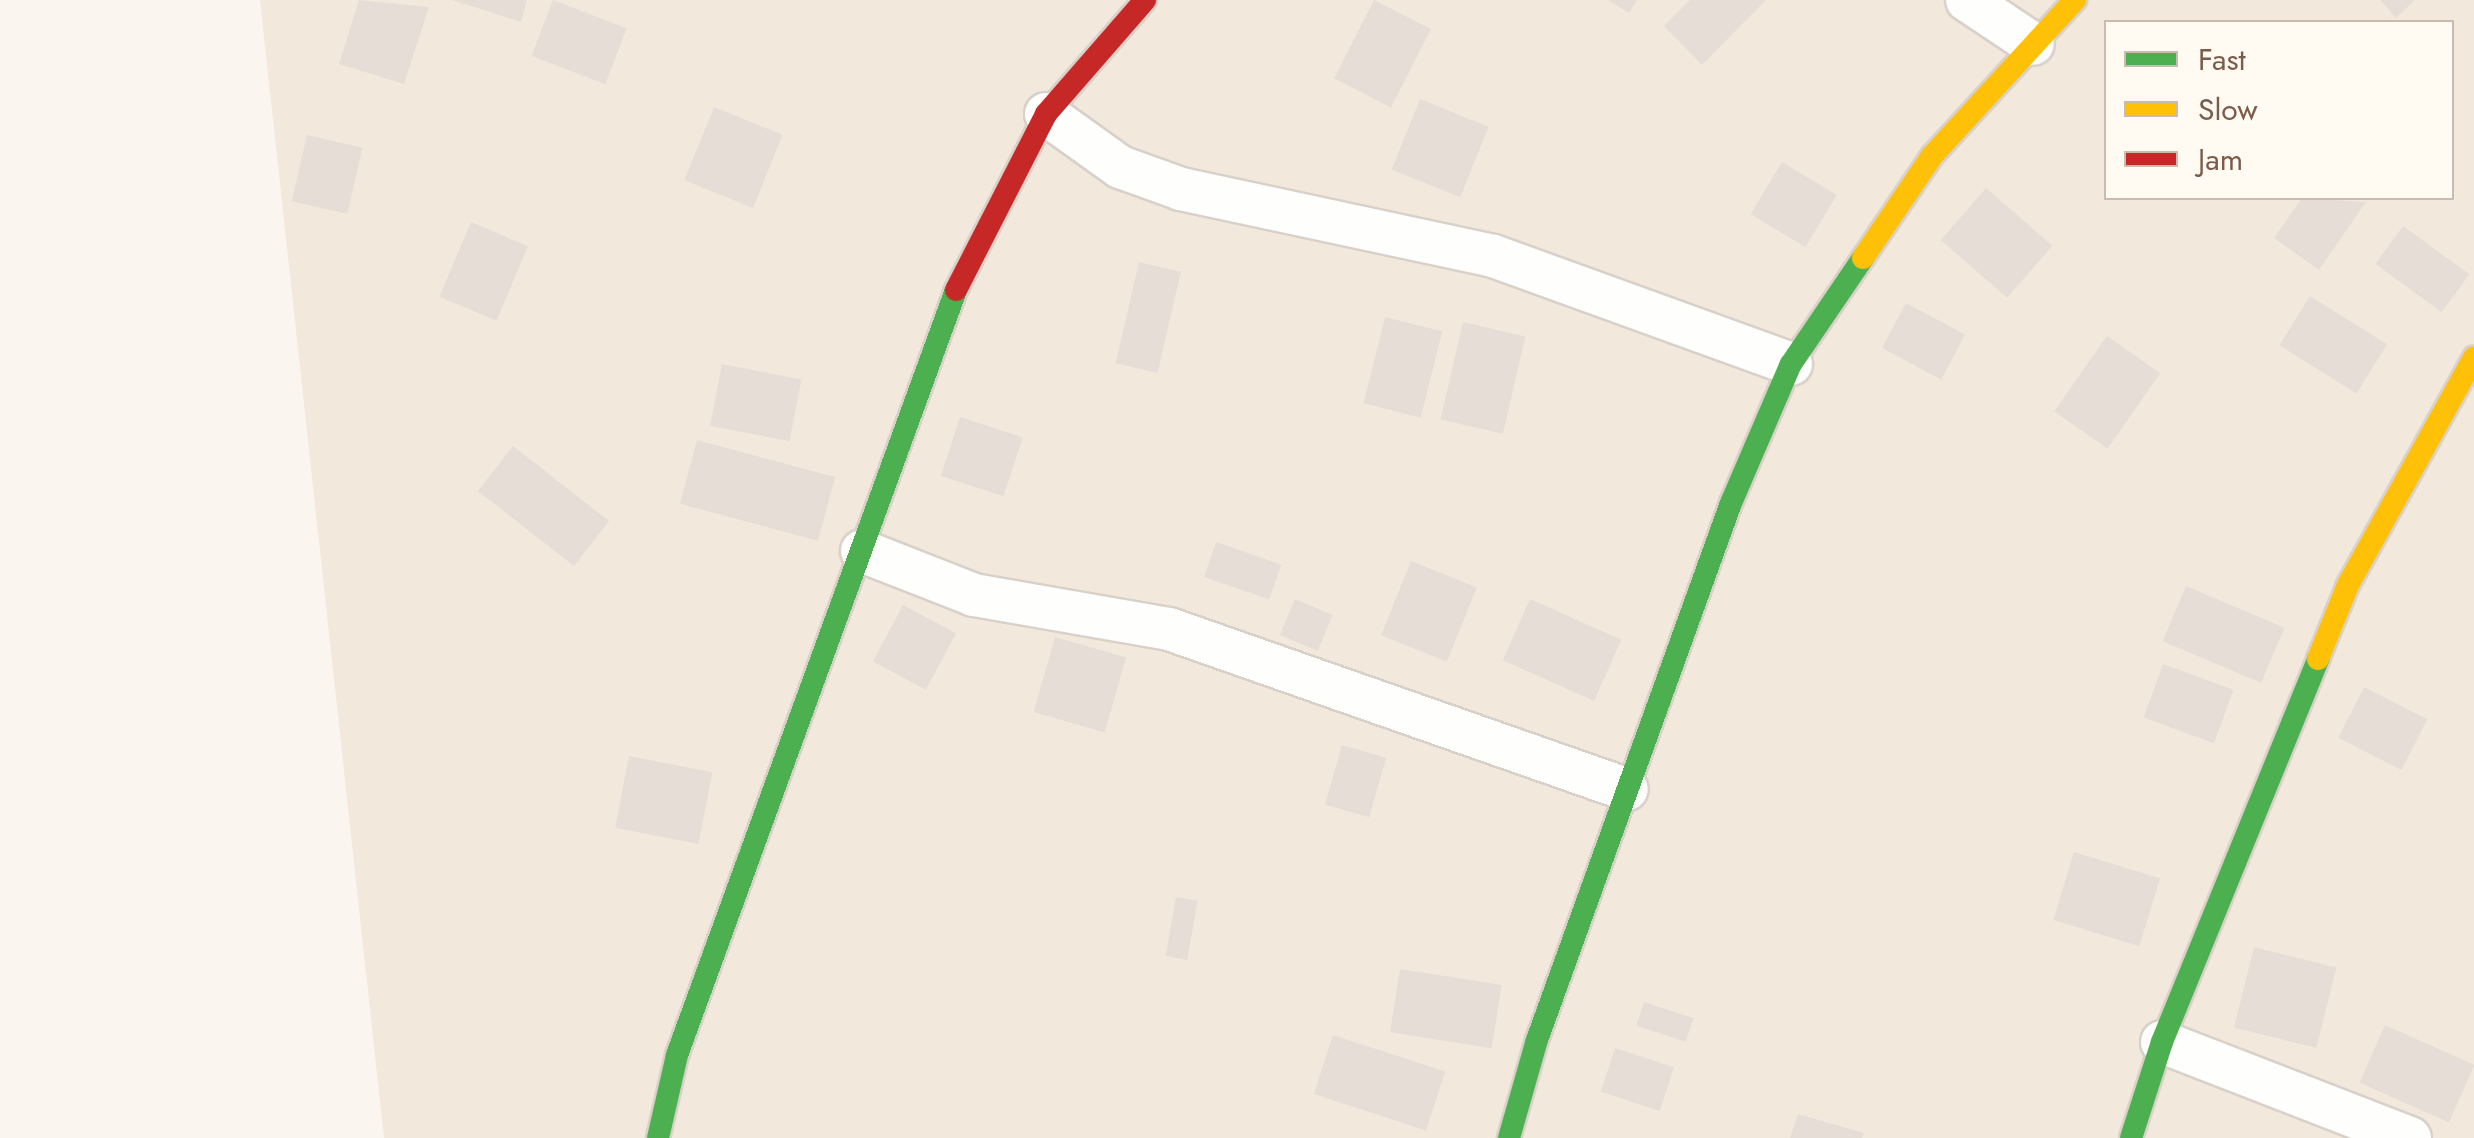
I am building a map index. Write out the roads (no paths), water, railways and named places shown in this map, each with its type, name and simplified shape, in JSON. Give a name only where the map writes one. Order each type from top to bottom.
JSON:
[{"type":"street","points":[[1967,0],[2033,44]]},
{"type":"street","points":[[1510,1138],[1537,1040],[1731,503],[1792,364],[1932,156],[2075,0]]},
{"type":"street","points":[[658,1138],[677,1055],[959,281],[1046,114],[1131,4]]},
{"type":"street","points":[[1046,114],[1120,167],[1181,189],[1493,256],[1792,364]]},
{"type":"street","points":[[2130,1138],[2162,1042],[2348,586],[2471,371]]},
{"type":"street","points":[[862,550],[974,595],[1169,629],[1627,789]]},
{"type":"street","points":[[2162,1042],[2410,1138]]}]
